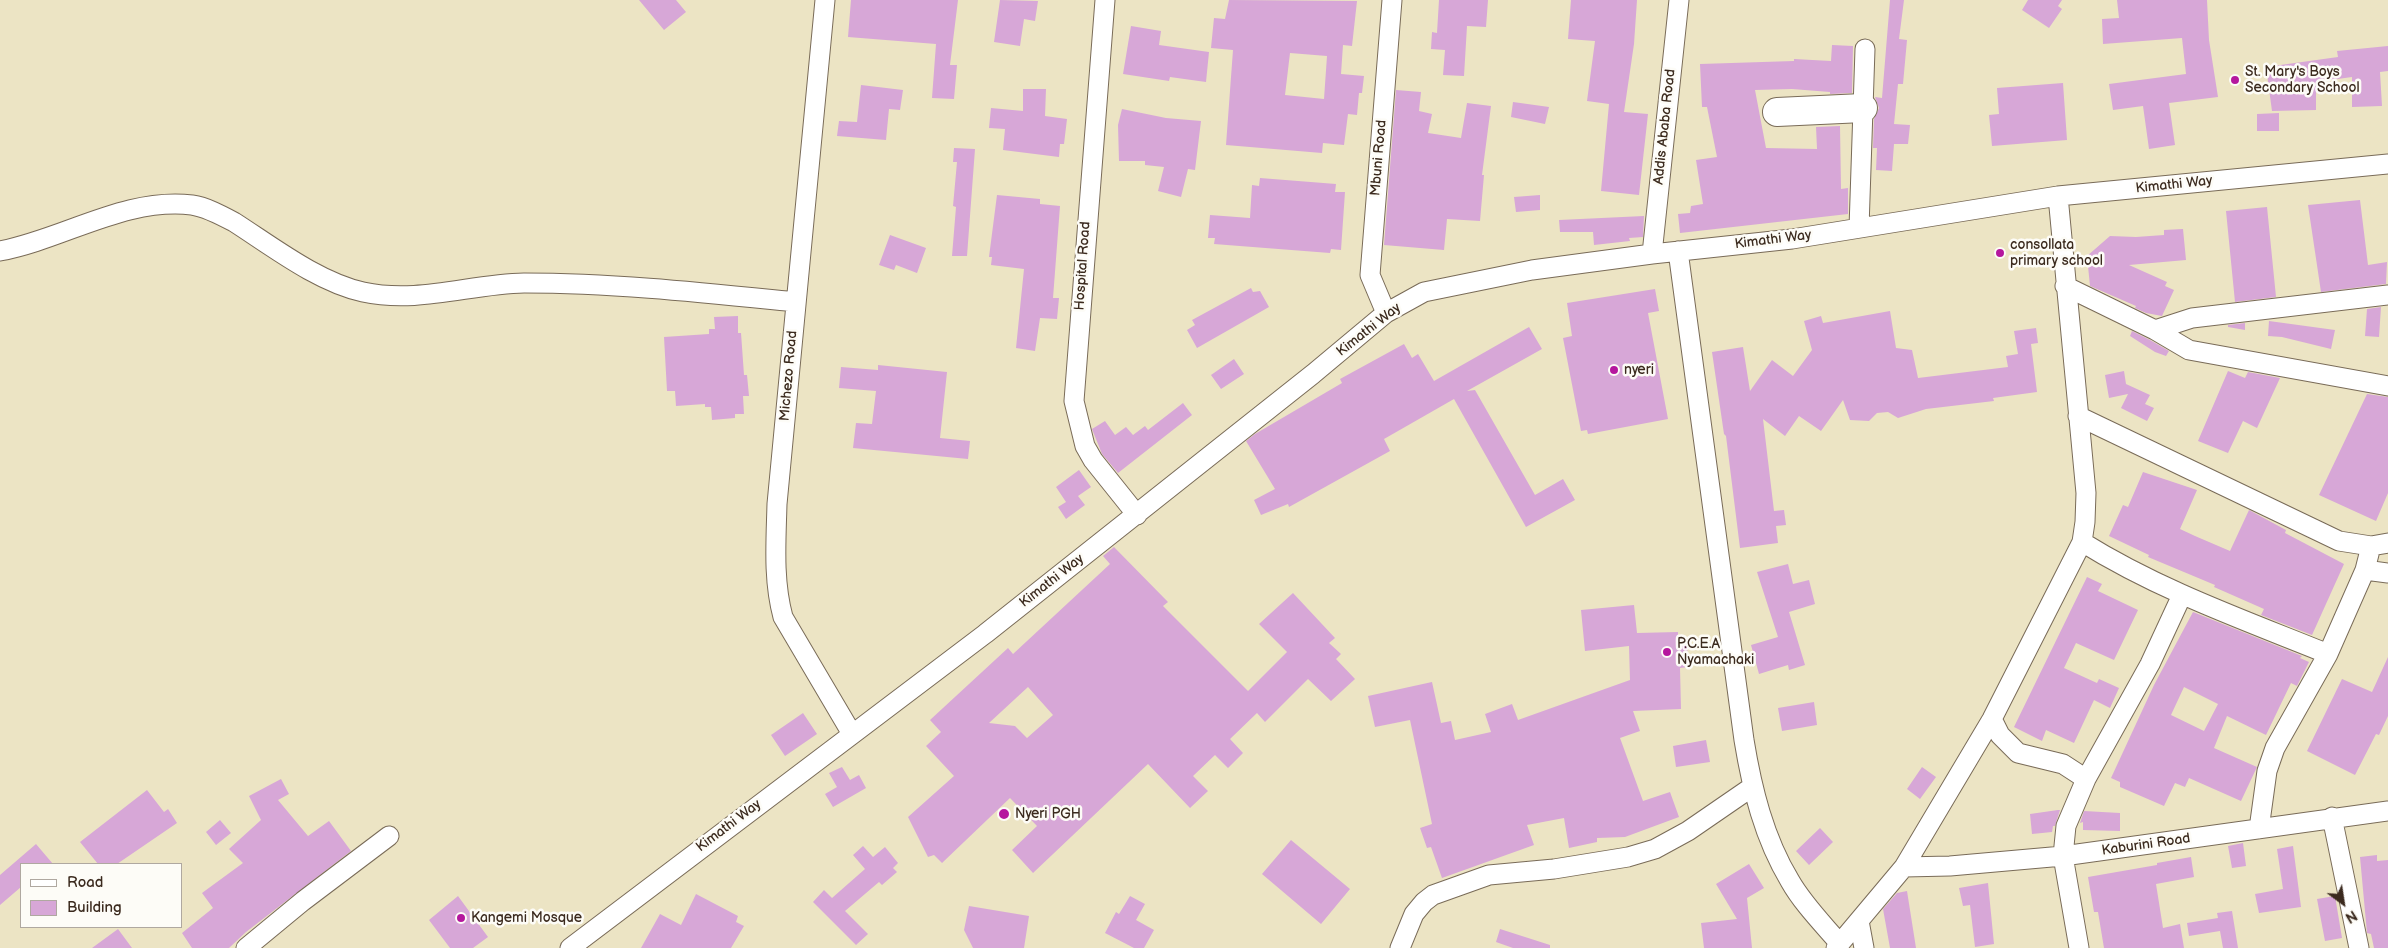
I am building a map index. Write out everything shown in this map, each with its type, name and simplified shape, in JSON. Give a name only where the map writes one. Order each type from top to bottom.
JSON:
[{"type":"street","name":"Michezo Road","points":[[825,0],[777,504],[777,596],[783,618],[852,734]]},
{"type":"street","name":"Hospital Road","points":[[1105,0],[1074,401],[1085,446],[1093,460],[1136,515]]},
{"type":"street","name":"Mbuni Road","points":[[1386,313],[1370,275],[1392,0]]},
{"type":"street","name":"Addis Ababa Road","points":[[1652,254],[1679,0]]},
{"type":"street","points":[[1859,228],[1865,49]]},
{"type":"street","points":[[1777,112],[1863,108]]},
{"type":"street","name":"Kimathi Way","points":[[570,948],[1136,515],[1386,313],[1424,292],[1532,270],[1652,254],[1792,239],[2058,196],[2388,164]]},
{"type":"street","points":[[1678,251],[1742,731],[1752,787],[1763,822],[1790,882],[1838,946],[1904,867],[1992,719],[2082,542],[2086,493],[2058,196]]},
{"type":"street","points":[[0,251],[35,242],[136,208],[165,204],[194,205],[217,213],[234,222],[333,284],[364,292],[417,296],[524,283],[677,290],[796,302]]},
{"type":"street","points":[[2065,286],[2155,330],[2189,350],[2388,386]]},
{"type":"street","points":[[2155,330],[2192,318],[2388,295]]},
{"type":"street","points":[[2078,416],[2339,541],[2380,544],[2365,570],[2328,654],[2275,748],[2267,771],[2260,829]]},
{"type":"street","points":[[2082,542],[2112,561],[2182,595],[2328,654]]},
{"type":"street","points":[[2365,570],[2388,573]]},
{"type":"street","points":[[2078,948],[2063,856],[2066,826],[2086,779],[2150,664],[2182,595]]},
{"type":"street","points":[[1992,719],[2008,746],[2018,753],[2063,764],[2086,779]]},
{"type":"street","points":[[1400,948],[1414,914],[1433,895],[1489,876],[1554,869],[1628,857],[1656,849],[1688,831],[1752,787]]},
{"type":"street","name":"Kaburini Road","points":[[1904,867],[1950,866],[2063,856],[2388,810]]},
{"type":"street","points":[[2332,817],[2359,948]]},
{"type":"street","points":[[246,948],[303,901],[389,836]]},
{"type":"street","points":[[1859,921],[1864,948]]},
{"type":"building","points":[[639,0],[676,0],[686,12],[664,30]]},
{"type":"building","points":[[851,0],[958,0],[950,65],[957,65],[954,99],[932,98],[936,44],[848,37]]},
{"type":"building","points":[[1000,0],[1038,1],[1035,21],[1024,19],[1020,46],[994,42]]},
{"type":"building","points":[[1229,0],[1357,1],[1352,46],[1343,45],[1341,74],[1364,76],[1362,93],[1359,93],[1357,115],[1348,114],[1344,145],[1323,143],[1322,153],[1226,145],[1233,50],[1211,48],[1214,18],[1225,19]],"holes":[[[1290,53],[1327,56],[1324,99],[1285,95]]]},
{"type":"building","points":[[1439,0],[1488,0],[1486,27],[1467,26],[1464,76],[1443,75],[1445,50],[1431,49],[1432,32],[1437,33]]},
{"type":"building","points":[[1571,0],[1637,0],[1634,44],[1624,112],[1648,114],[1639,195],[1601,191],[1609,104],[1587,101],[1595,41],[1568,39]]},
{"type":"building","points":[[1890,0],[1904,0],[1899,39],[1907,40],[1903,84],[1898,84],[1894,124],[1910,125],[1908,144],[1894,144],[1892,171],[1876,170],[1877,148],[1873,148],[1874,119],[1879,108],[1875,97],[1882,98]]},
{"type":"building","points":[[2028,0],[2062,0],[2058,6],[2062,9],[2049,28],[2022,10]]},
{"type":"building","points":[[2117,0],[2207,0],[2209,40],[2218,97],[2169,103],[2175,145],[2149,149],[2143,106],[2113,110],[2109,84],[2186,74],[2182,38],[2103,44],[2102,19],[2119,18]]},
{"type":"building","points":[[1131,26],[1161,31],[1159,45],[1209,52],[1206,82],[1170,77],[1169,81],[1123,74]]},
{"type":"building","points":[[1832,45],[1853,46],[1852,93],[1830,94],[1830,92],[1792,89],[1755,90],[1766,148],[1817,149],[1816,127],[1840,126],[1841,189],[1848,188],[1848,214],[1680,233],[1678,214],[1690,213],[1691,206],[1703,204],[1696,160],[1717,157],[1707,107],[1702,107],[1700,64],[1794,61],[1794,59],[1831,61]]},
{"type":"building","points":[[2388,46],[2388,71],[2380,72],[2382,106],[2352,107],[2352,77],[2316,82],[2316,110],[2272,111],[2266,67],[2338,57],[2337,51]]},
{"type":"building","points":[[2063,83],[2067,140],[1992,146],[1989,115],[1999,114],[1997,88]]},
{"type":"building","points":[[861,85],[903,90],[900,110],[889,109],[886,140],[837,136],[839,121],[857,122]]},
{"type":"building","points":[[1023,89],[1046,89],[1045,116],[1067,119],[1064,144],[1060,144],[1059,157],[1003,150],[1005,129],[989,128],[991,108],[1023,111]]},
{"type":"building","points":[[1396,90],[1421,92],[1419,111],[1432,114],[1428,133],[1461,138],[1467,103],[1491,106],[1482,175],[1484,175],[1480,221],[1447,219],[1444,250],[1384,245]]},
{"type":"building","points":[[1513,102],[1549,107],[1545,124],[1511,117]]},
{"type":"building","points":[[1122,109],[1166,118],[1201,121],[1195,170],[1188,169],[1181,197],[1158,191],[1164,167],[1145,165],[1145,161],[1119,161],[1118,125]]},
{"type":"building","points":[[2279,113],[2279,131],[2257,131],[2257,114]]},
{"type":"building","points":[[954,148],[975,149],[967,256],[952,256],[956,207],[953,206],[957,162],[953,162]]},
{"type":"building","points":[[1260,178],[1336,184],[1335,192],[1345,192],[1341,250],[1331,249],[1330,253],[1214,244],[1215,238],[1208,238],[1210,215],[1250,218],[1252,185],[1259,186]]},
{"type":"building","points":[[997,195],[1040,199],[1040,204],[1060,206],[1053,298],[1059,298],[1057,319],[1040,318],[1035,351],[1016,348],[1024,269],[991,265],[992,257],[989,257]]},
{"type":"building","points":[[1540,195],[1540,210],[1516,212],[1514,197]]},
{"type":"building","points":[[2360,200],[2368,265],[2387,262],[2386,284],[2321,292],[2308,205]]},
{"type":"building","points":[[2267,207],[2276,297],[2235,302],[2226,211]]},
{"type":"building","points":[[1644,216],[1643,237],[1629,238],[1630,241],[1594,245],[1593,232],[1560,232],[1559,220]]},
{"type":"building","points":[[2183,229],[2186,260],[2129,265],[2167,282],[2165,286],[2174,290],[2162,316],[2146,313],[2135,308],[2136,306],[2090,286],[2087,256],[2110,236],[2164,235],[2164,230]]},
{"type":"building","points":[[890,235],[926,248],[917,273],[896,265],[894,270],[879,265]]},
{"type":"building","points":[[1251,288],[1253,292],[1260,291],[1269,307],[1197,348],[1187,330],[1195,325],[1192,320]]},
{"type":"building","name":"nyeri","points":[[1655,289],[1659,311],[1648,313],[1668,419],[1588,434],[1587,430],[1581,431],[1563,338],[1572,336],[1567,303]]},
{"type":"building","points":[[2381,307],[2379,337],[2365,336],[2367,309]]},
{"type":"building","points":[[1890,311],[1896,348],[1912,350],[1918,378],[2008,367],[2006,356],[2018,354],[2014,331],[2036,328],[2038,343],[2031,344],[2037,392],[1993,398],[1994,401],[1926,409],[1898,418],[1888,412],[1877,413],[1869,421],[1850,420],[1843,400],[1821,431],[1799,416],[1785,436],[1763,419],[1774,511],[1784,510],[1786,525],[1776,526],[1778,543],[1740,548],[1726,436],[1724,434],[1712,352],[1743,347],[1750,391],[1772,360],[1793,376],[1812,350],[1804,321],[1821,316],[1823,323]]},
{"type":"building","points":[[738,316],[738,333],[741,333],[744,375],[747,375],[749,396],[743,396],[744,414],[735,414],[735,418],[712,420],[711,407],[705,407],[705,404],[676,406],[675,391],[667,391],[664,337],[709,334],[709,329],[715,329],[714,317]]},
{"type":"building","points":[[2269,321],[2335,330],[2331,349],[2282,337],[2268,336]]},
{"type":"building","points":[[2245,323],[2245,330],[2228,327],[2228,325]]},
{"type":"building","points":[[1529,327],[1542,349],[1467,391],[1475,390],[1535,495],[1563,479],[1575,500],[1526,527],[1454,399],[1384,439],[1390,451],[1289,507],[1288,504],[1261,515],[1254,500],[1275,489],[1246,441],[1255,434],[1342,383],[1340,379],[1404,344],[1412,358],[1418,354],[1434,381]]},
{"type":"building","points":[[2132,331],[2169,351],[2166,356],[2155,352],[2130,336]]},
{"type":"building","points":[[1234,359],[1244,374],[1221,389],[1211,375]]},
{"type":"building","points":[[878,365],[947,372],[940,438],[970,441],[968,459],[853,448],[856,423],[872,424],[876,391],[839,388],[841,367],[878,370]]},
{"type":"building","points":[[2124,371],[2126,384],[2150,395],[2145,404],[2154,408],[2147,421],[2121,408],[2128,394],[2109,398],[2105,375]]},
{"type":"building","points":[[2228,371],[2245,378],[2248,372],[2280,378],[2257,428],[2243,421],[2228,453],[2198,441]]},
{"type":"building","points":[[2367,394],[2388,397],[2388,493],[2376,521],[2319,495]]},
{"type":"building","points":[[1183,403],[1192,415],[1118,473],[1102,454],[1092,429],[1105,421],[1115,435],[1126,427],[1133,435],[1145,426],[1148,430]]},
{"type":"building","points":[[1079,470],[1091,487],[1078,496],[1085,505],[1066,519],[1058,507],[1066,502],[1056,487]]},
{"type":"building","points":[[2143,472],[2197,490],[2180,529],[2195,536],[2230,551],[2249,510],[2286,530],[2285,533],[2344,564],[2312,635],[2261,615],[2264,609],[2214,587],[2215,585],[2148,557],[2149,555],[2109,536],[2123,505],[2128,507]]},
{"type":"building","points":[[1114,547],[1168,602],[1163,606],[1248,691],[1287,652],[1259,624],[1293,593],[1335,638],[1329,643],[1341,654],[1336,659],[1355,679],[1331,701],[1308,679],[1265,722],[1257,713],[1230,739],[1243,753],[1228,768],[1215,755],[1193,776],[1208,791],[1190,808],[1148,764],[1033,873],[1012,850],[1037,826],[1010,798],[942,863],[934,855],[928,857],[908,817],[954,776],[926,746],[941,732],[930,720],[1008,648],[1013,654],[1110,564],[1103,556]],"holes":[[[1028,687],[1053,715],[1027,738],[1015,726],[989,723]]]},
{"type":"building","points":[[1788,564],[1793,584],[1809,580],[1815,604],[1789,612],[1805,665],[1789,670],[1788,665],[1759,674],[1751,645],[1778,637],[1757,572]]},
{"type":"building","points":[[2087,577],[2102,584],[2098,591],[2138,610],[2114,660],[2076,643],[2064,668],[2097,683],[2099,679],[2119,688],[2110,708],[2094,700],[2074,743],[2046,730],[2042,741],[2014,727]]},
{"type":"building","points":[[1634,605],[1637,633],[1678,632],[1678,638],[1687,638],[1688,667],[1680,668],[1681,709],[1633,711],[1640,731],[1620,738],[1643,801],[1670,792],[1679,817],[1625,837],[1597,838],[1597,842],[1569,848],[1564,818],[1527,825],[1534,845],[1442,878],[1431,847],[1427,848],[1420,828],[1432,824],[1410,720],[1375,727],[1368,696],[1432,682],[1441,723],[1451,721],[1455,740],[1491,732],[1485,714],[1512,704],[1518,720],[1630,680],[1629,646],[1585,651],[1581,610]]},
{"type":"building","points":[[2193,612],[2302,656],[2300,658],[2309,662],[2297,686],[2291,683],[2266,735],[2227,716],[2214,748],[2257,767],[2241,801],[2189,778],[2185,787],[2175,783],[2164,806],[2120,787],[2120,782],[2111,778],[2154,685]],"holes":[[[2184,687],[2218,704],[2204,731],[2171,715]]]},
{"type":"building","points":[[2388,657],[2388,716],[2379,735],[2376,734],[2355,775],[2307,751],[2342,679],[2372,692]]},
{"type":"building","points":[[1814,702],[1817,725],[1782,731],[1778,708]]},
{"type":"building","points":[[803,713],[817,734],[785,756],[771,735]]},
{"type":"building","points":[[1706,740],[1710,762],[1676,767],[1673,746]]},
{"type":"building","points":[[842,767],[850,780],[859,775],[866,788],[833,807],[825,794],[837,787],[829,773]]},
{"type":"building","points":[[1922,767],[1936,777],[1920,799],[1907,789]]},
{"type":"building","points":[[281,779],[289,794],[278,800],[308,836],[329,821],[351,851],[246,932],[229,948],[192,948],[182,933],[213,908],[202,893],[243,863],[229,849],[261,820],[249,796]]},
{"type":"building","points":[[147,790],[164,812],[168,809],[177,823],[118,863],[97,863],[80,842]]},
{"type":"building","points":[[2060,810],[2052,832],[2032,834],[2030,814]]},
{"type":"building","points":[[2084,811],[2120,813],[2120,831],[2083,830],[2083,822],[2080,823]]},
{"type":"building","points":[[220,820],[231,833],[216,845],[206,832]]},
{"type":"building","points":[[1820,828],[1833,842],[1809,865],[1796,851]]},
{"type":"building","points":[[1291,840],[1350,889],[1321,924],[1262,874]]},
{"type":"building","points":[[2243,843],[2246,866],[2232,868],[2228,846]]},
{"type":"building","points":[[36,844],[52,863],[20,863],[20,888],[0,905],[0,875]]},
{"type":"building","points":[[863,846],[873,857],[885,847],[898,863],[893,868],[897,872],[882,885],[879,882],[845,911],[868,934],[856,945],[813,902],[824,890],[832,898],[865,869],[853,855]]},
{"type":"building","points":[[2293,846],[2301,907],[2259,913],[2255,894],[2283,889],[2277,849]]},
{"type":"building","points":[[2377,855],[2377,861],[2388,860],[2388,948],[2374,948],[2371,934],[2367,933],[2360,857]]},
{"type":"building","points":[[2191,857],[2194,877],[2156,884],[2163,928],[2180,924],[2184,948],[2104,948],[2098,912],[2094,912],[2088,877]]},
{"type":"building","points":[[1749,864],[1764,888],[1747,898],[1752,948],[1704,948],[1701,923],[1737,919],[1716,884]]},
{"type":"building","points":[[1988,883],[1994,944],[1975,947],[1970,905],[1963,906],[1959,888]]},
{"type":"building","points":[[1907,891],[1916,948],[1890,948],[1883,909],[1897,893]]},
{"type":"building","points":[[696,894],[738,916],[736,922],[744,926],[731,948],[641,948],[660,914],[681,925]]},
{"type":"building","points":[[458,896],[488,937],[473,948],[450,948],[429,920]]},
{"type":"building","points":[[1130,896],[1145,904],[1136,920],[1154,930],[1144,948],[1134,948],[1105,933],[1116,912],[1119,914]]},
{"type":"building","points":[[2335,896],[2342,938],[2325,941],[2317,899]]},
{"type":"building","points":[[969,906],[1029,916],[1024,948],[973,948],[964,930]]},
{"type":"building","points":[[2232,911],[2238,948],[2223,948],[2220,931],[2189,936],[2187,923],[2218,918],[2217,913]]},
{"type":"building","points":[[118,929],[132,948],[92,948]]},
{"type":"building","points":[[1500,929],[1550,945],[1550,948],[1513,948],[1496,942]]},
{"type":"place","name":"St. Mary's Boys Secondary School","points":[[2235,80]]},
{"type":"place","name":"consollata primary school","points":[[2000,253]]},
{"type":"place","name":"nyeri","points":[[1614,370]]},
{"type":"place","name":"P.C.E.A Nyamachaki","points":[[1667,652]]},
{"type":"place","name":"Nyeri PGH","points":[[1004,814]]},
{"type":"place","name":"Kangemi Mosque","points":[[461,918]]}]
